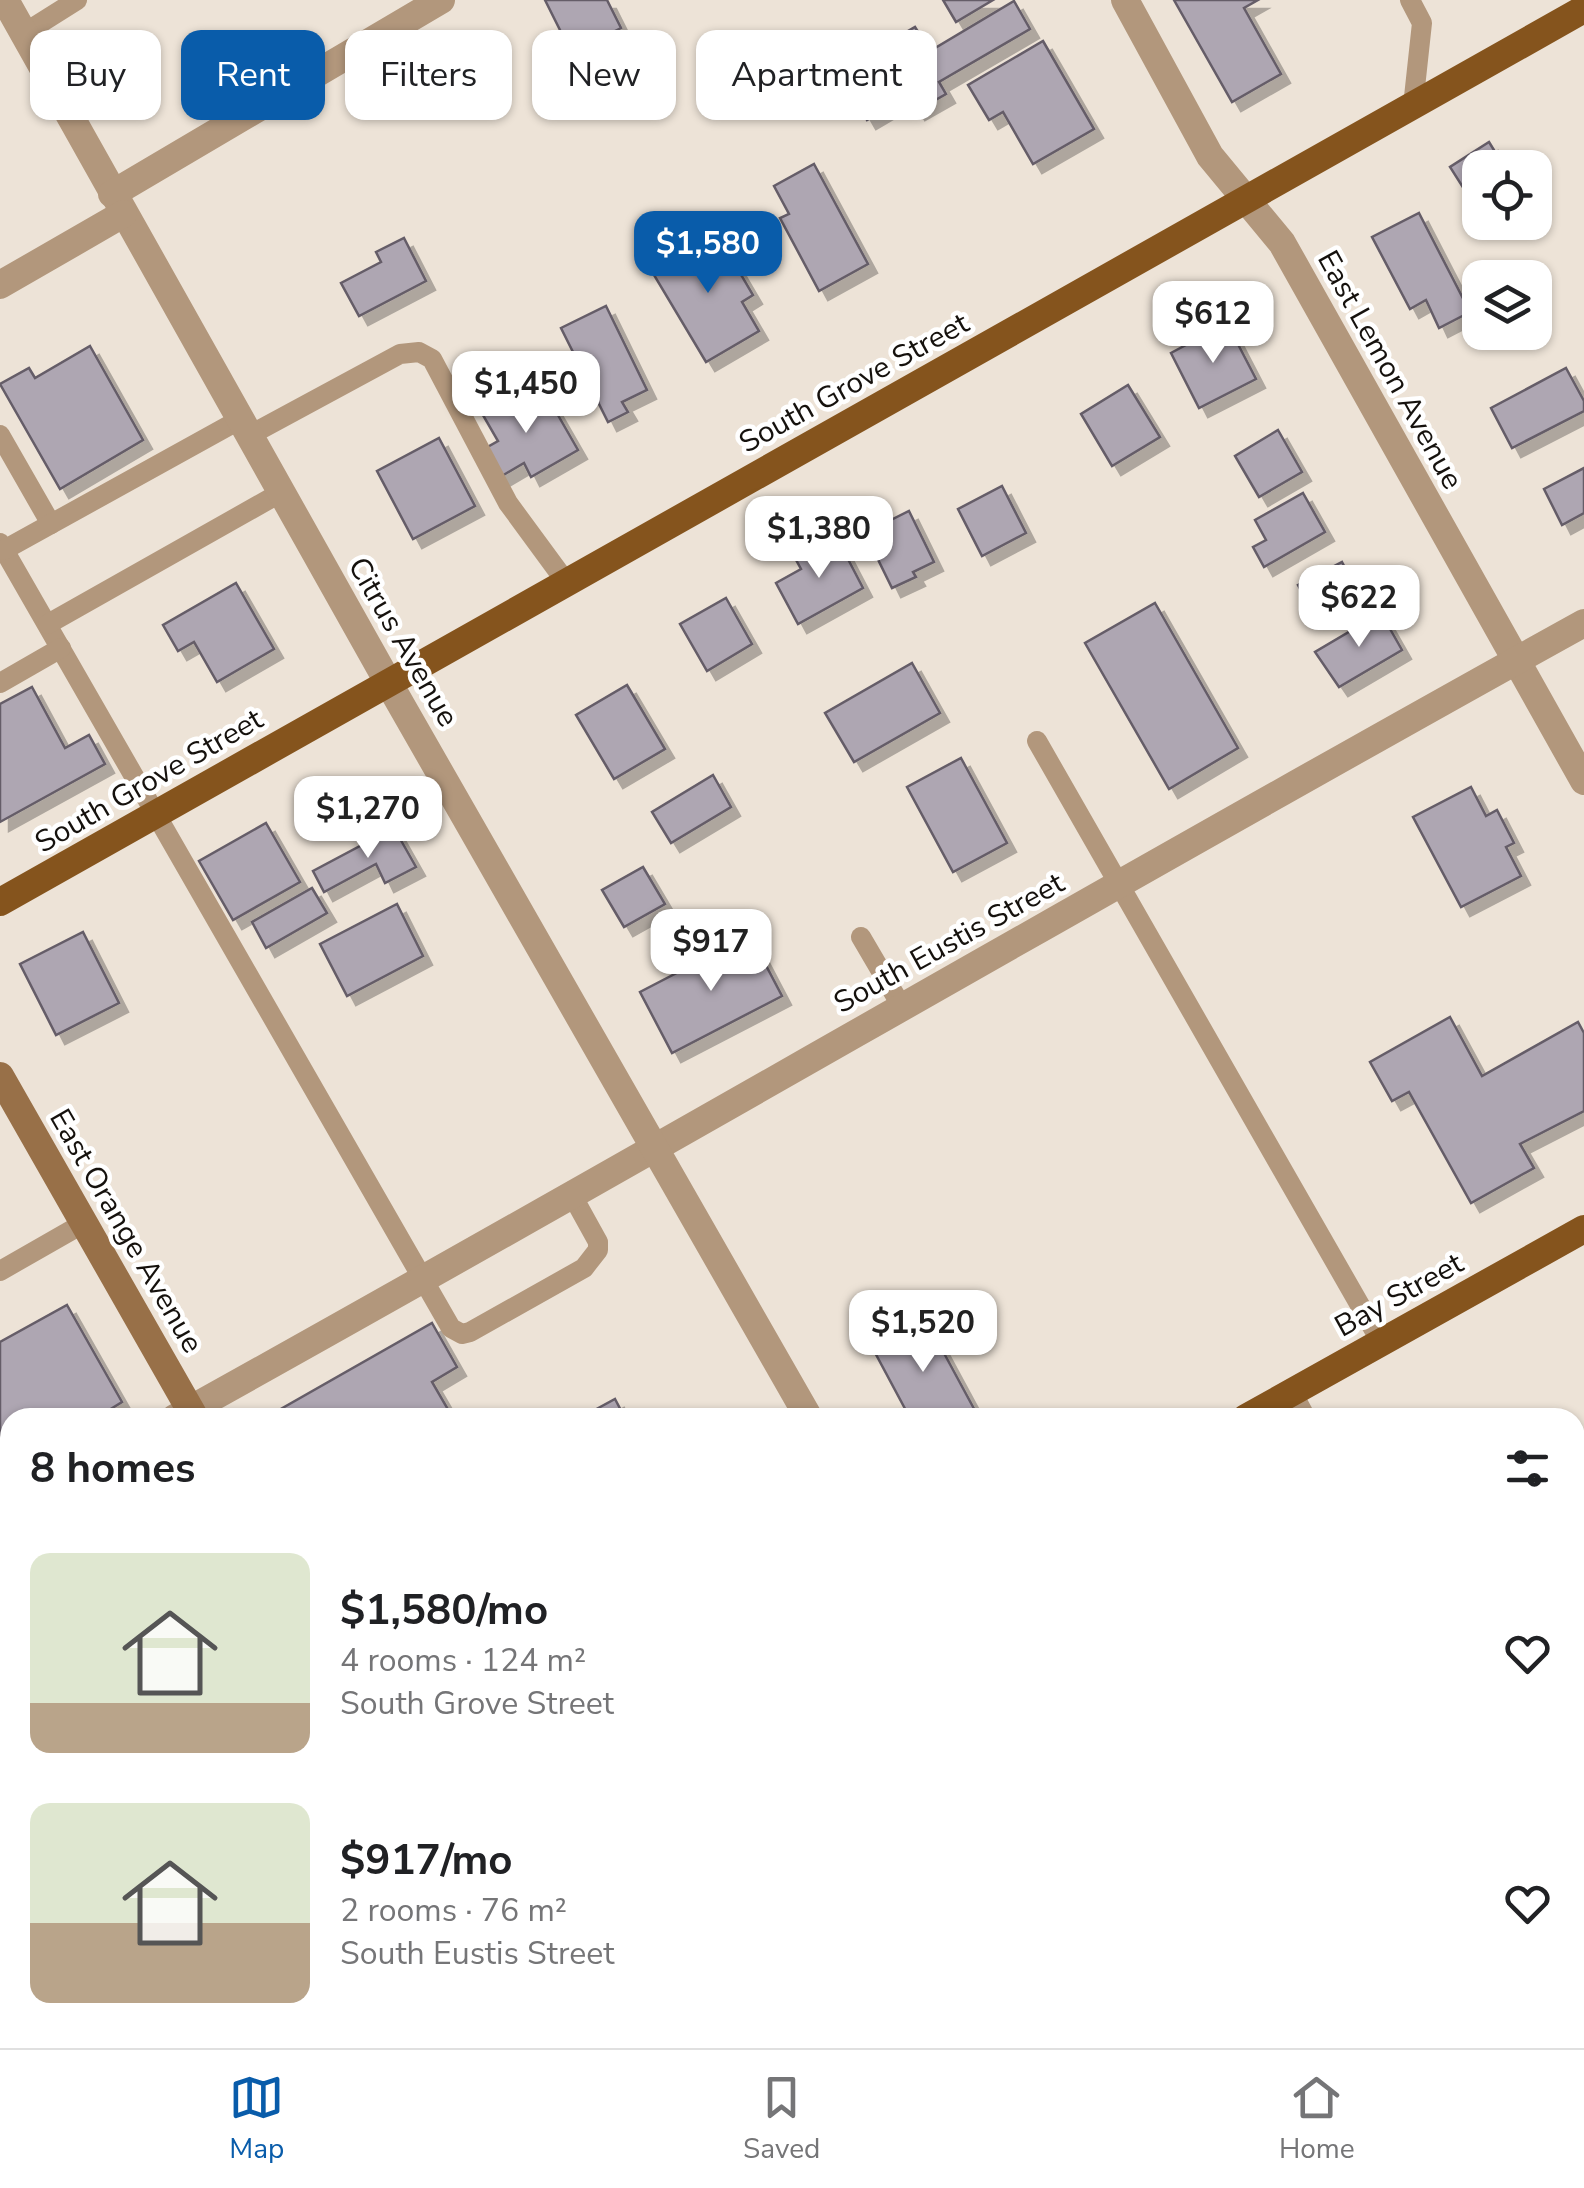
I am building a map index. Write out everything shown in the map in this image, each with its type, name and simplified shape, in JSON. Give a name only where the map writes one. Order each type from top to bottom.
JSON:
[{"type":"main road","name":"South Grove Street","points":[[0,902],[1413,106],[1574,8]]},
{"type":"main road","name":"East Orange Avenue","points":[[0,1076],[183,1408]]},
{"type":"main road","name":"Bay Street","points":[[1264,1408],[1584,1229]]},
{"type":"street","name":"Citrus Avenue","points":[[5,0],[243,428],[803,1408]]},
{"type":"street","points":[[0,285],[117,204],[441,0]]},
{"type":"street","name":"East Lemon Avenue","points":[[1125,0],[1210,156],[1282,243],[1584,782]]},
{"type":"street","name":"South Eustis Street","points":[[199,1408],[654,1146],[1584,623]]},
{"type":"lane","points":[[24,34],[77,0]]},
{"type":"lane","points":[[1410,0],[1422,23],[1413,106]]},
{"type":"lane","points":[[566,582],[508,503],[432,359],[418,352],[400,354],[51,524],[5,559],[48,624],[451,1328],[462,1334],[584,1268],[593,1259],[598,1242],[572,1195]]},
{"type":"lane","points":[[0,435],[51,524]]},
{"type":"lane","points":[[48,624],[280,493]]},
{"type":"lane","points":[[0,683],[61,648]]},
{"type":"lane","points":[[1037,740],[1381,1342]]},
{"type":"lane","points":[[861,936],[902,1007]]},
{"type":"lane","points":[[0,1272],[84,1223]]},
{"type":"lane","points":[[1292,1392],[1301,1408]]},
{"type":"building","points":[[545,0],[607,0],[621,28],[617,30],[560,30]]},
{"type":"building","points":[[943,0],[993,0],[956,22]]},
{"type":"building","points":[[1174,0],[1258,0],[1244,8],[1281,74],[1232,102]]},
{"type":"building","points":[[1014,1],[1030,29],[939,82],[946,94],[937,99],[937,47]]},
{"type":"building","points":[[1043,41],[1094,129],[1033,164],[1003,112],[989,120],[968,85]]},
{"type":"building","points":[[1489,142],[1494,150],[1477,150]]},
{"type":"building","points":[[1462,159],[1462,186],[1450,167]]},
{"type":"building","points":[[814,164],[868,264],[819,291],[780,218],[789,214],[774,186]]},
{"type":"building","points":[[1419,213],[1462,296],[1462,316],[1439,328],[1426,300],[1410,309],[1372,237]]},
{"type":"building","points":[[716,232],[753,295],[742,302],[759,331],[706,362],[651,270]]},
{"type":"building","points":[[404,238],[426,281],[359,316],[341,283],[381,262],[376,252]]},
{"type":"building","points":[[606,306],[647,390],[622,402],[628,412],[608,422],[561,328]]},
{"type":"building","points":[[1227,323],[1256,379],[1199,408],[1171,353]]},
{"type":"building","points":[[90,346],[143,440],[60,489],[0,384],[29,368],[35,378]]},
{"type":"building","points":[[1566,368],[1584,401],[1584,411],[1512,448],[1491,408]]},
{"type":"building","points":[[1128,385],[1160,437],[1112,466],[1081,414]]},
{"type":"building","points":[[511,393],[521,411],[547,396],[578,450],[531,477],[524,463],[500,477],[484,449],[498,441],[480,410]]},
{"type":"building","points":[[1278,430],[1302,472],[1259,497],[1235,456]]},
{"type":"building","points":[[439,438],[475,506],[413,539],[377,471]]},
{"type":"building","points":[[1584,468],[1584,513],[1562,525],[1544,489]]},
{"type":"building","points":[[1002,486],[1026,533],[982,556],[958,509]]},
{"type":"building","points":[[1303,493],[1325,532],[1264,567],[1253,547],[1266,540],[1255,520]]},
{"type":"building","points":[[909,511],[934,562],[913,572],[916,577],[892,588],[865,533]]},
{"type":"building","points":[[836,536],[863,588],[798,624],[776,583],[801,569],[795,558]]},
{"type":"building","points":[[1342,562],[1360,596],[1316,619],[1298,585]]},
{"type":"building","points":[[236,583],[274,649],[217,682],[194,642],[178,651],[163,625]]},
{"type":"building","points":[[726,598],[752,644],[707,671],[680,624]]},
{"type":"building","points":[[1155,603],[1238,748],[1169,789],[1085,643]]},
{"type":"building","points":[[1381,613],[1402,650],[1339,687],[1315,652]]},
{"type":"building","points":[[912,663],[940,713],[854,762],[825,713]]},
{"type":"building","points":[[627,685],[665,749],[614,779],[576,715]]},
{"type":"building","points":[[32,687],[65,748],[89,735],[105,764],[0,822],[0,704]]},
{"type":"building","points":[[961,758],[1007,843],[953,872],[907,787]]},
{"type":"building","points":[[713,775],[731,807],[671,843],[652,812]]},
{"type":"building","points":[[1471,787],[1486,816],[1497,810],[1514,843],[1506,847],[1521,876],[1461,907],[1413,817]]},
{"type":"building","points":[[266,823],[300,882],[233,920],[199,861]]},
{"type":"building","points":[[394,828],[416,867],[385,883],[376,864],[324,892],[313,871]]},
{"type":"building","points":[[643,867],[665,904],[624,927],[602,890]]},
{"type":"building","points":[[312,888],[327,913],[266,948],[252,922]]},
{"type":"building","points":[[397,904],[423,956],[347,996],[320,944]]},
{"type":"building","points":[[83,932],[119,1003],[56,1035],[20,964]]},
{"type":"building","points":[[750,935],[782,996],[672,1053],[640,992]]},
{"type":"building","points":[[1450,1017],[1482,1076],[1578,1022],[1584,1033],[1584,1111],[1520,1144],[1534,1168],[1471,1203],[1409,1092],[1392,1101],[1370,1062]]},
{"type":"building","points":[[67,1305],[122,1402],[112,1408],[0,1408],[0,1342]]},
{"type":"building","points":[[925,1318],[974,1408],[905,1408],[872,1347]]},
{"type":"building","points":[[432,1323],[457,1367],[432,1382],[447,1408],[283,1408]]},
{"type":"building","points":[[615,1399],[620,1408],[598,1408]]}]
